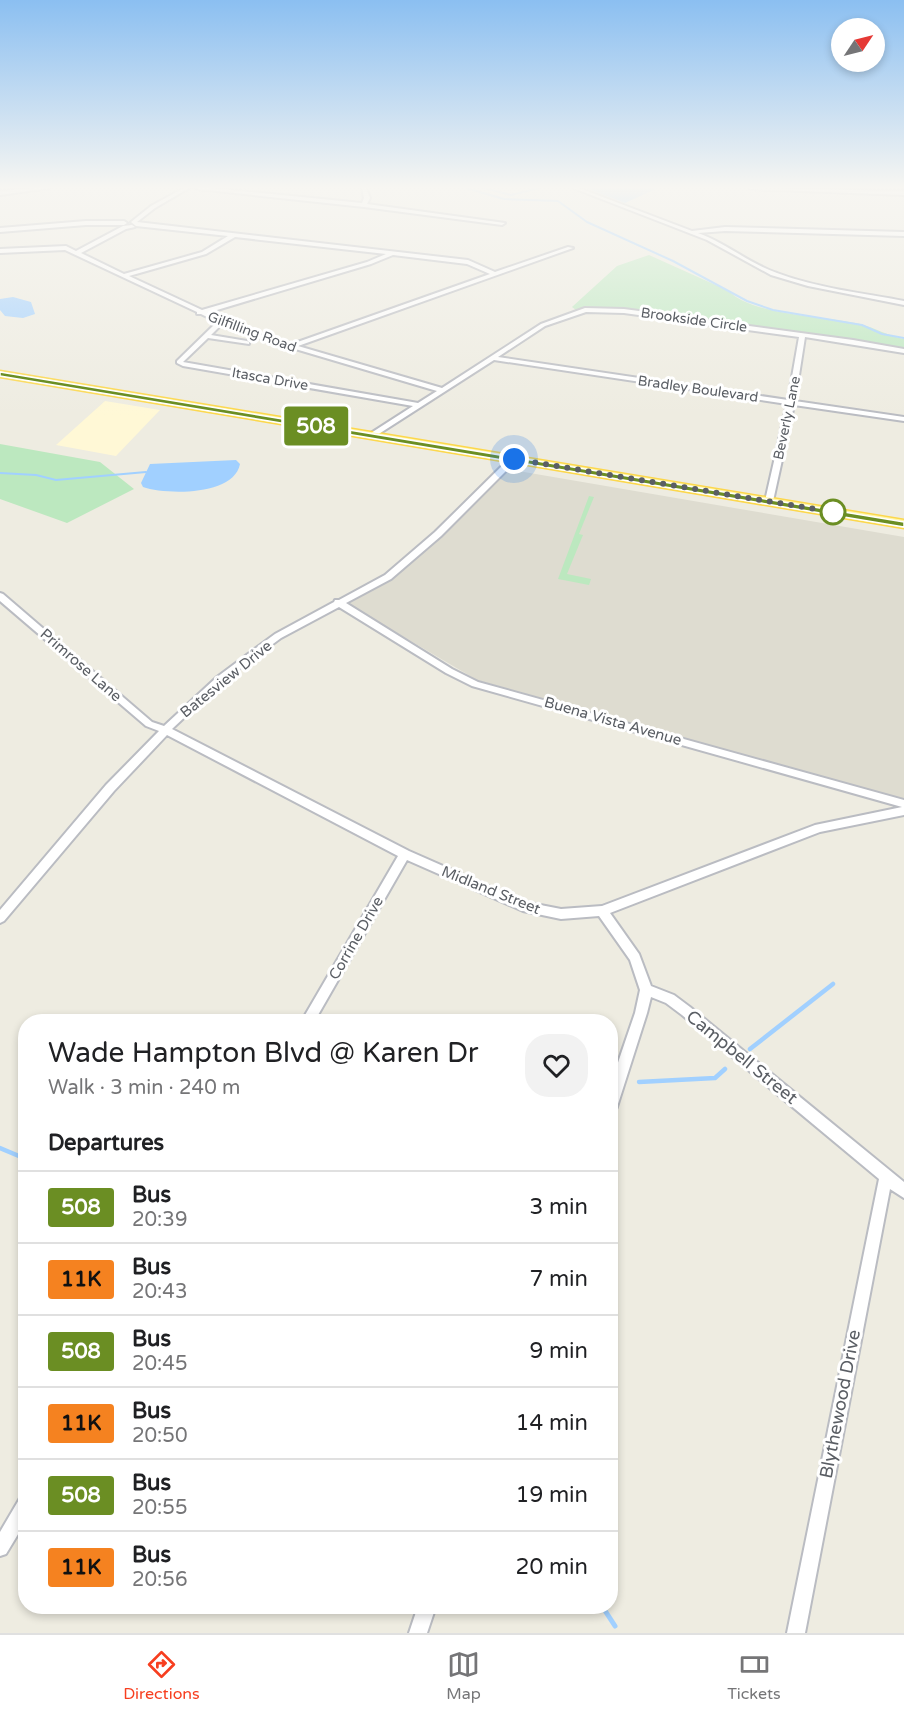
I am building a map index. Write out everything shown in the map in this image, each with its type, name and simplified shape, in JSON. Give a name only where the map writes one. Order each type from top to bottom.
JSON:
[{"type":"main road","points":[[0,374],[904,524]]},
{"type":"street","name":"Gilfilling Road","points":[[98,264],[220,323],[289,347],[441,390]]},
{"type":"street","points":[[122,276],[164,264]]},
{"type":"street","points":[[199,313],[365,264]]},
{"type":"street","points":[[473,264],[494,274]]},
{"type":"street","points":[[289,347],[523,264]]},
{"type":"street","points":[[752,264],[784,278],[903,302]]},
{"type":"street","name":"Brookside Circle","points":[[374,435],[554,319],[596,309],[802,335],[904,351]]},
{"type":"street","name":"Itasca Drive","points":[[220,323],[179,362],[185,365],[418,405]]},
{"type":"street","name":"Beverly Lane","points":[[769,501],[791,403],[802,335]]},
{"type":"street","points":[[206,336],[247,343]]},
{"type":"street","name":"Bradley Boulevard","points":[[493,358],[904,419]]},
{"type":"street","name":"Batesview Drive","points":[[0,918],[76,826],[164,731],[244,660],[278,636],[388,577],[438,534],[514,459]]},
{"type":"street","name":"Primrose Lane","points":[[0,596],[149,724],[164,731]]},
{"type":"street","name":"Buena Vista Avenue","points":[[338,602],[449,671],[475,684],[904,804]]},
{"type":"street","name":"Midland Street","points":[[164,731],[178,735],[405,854],[523,906],[561,914],[602,911],[819,828],[904,811]]},
{"type":"street","name":"Corrine Drive","points":[[312,1014],[405,854]]},
{"type":"street","points":[[602,911],[634,958],[646,990],[618,1082]]},
{"type":"street","name":"Campbell Street","points":[[646,990],[670,999],[686,1011],[904,1191]]},
{"type":"street","name":"Blythewood Drive","points":[[796,1633],[886,1176]]},
{"type":"street","points":[[0,1548],[18,1518]]},
{"type":"street","points":[[418,1633],[424,1614]]},
{"type":"shaded area","points":[[105,401],[160,410],[116,456],[56,445]]},
{"type":"shaded area","points":[[506,469],[904,537],[904,800],[477,680],[346,603],[399,572]]},
{"type":"green space","points":[[669,264],[754,305],[790,314],[860,324],[904,339],[904,350],[610,307],[576,310],[572,307],[617,266]]},
{"type":"green space","points":[[0,444],[100,462],[134,489],[67,523],[0,499]]},
{"type":"green space","points":[[589,496],[594,497],[579,534],[583,535],[567,574],[591,579],[589,585],[558,579]]},
{"type":"water","points":[[13,297],[31,302],[35,314],[23,318],[5,316],[0,310],[0,299]]},
{"type":"water","points":[[236,460],[240,464],[235,475],[226,482],[213,487],[182,492],[154,490],[143,487],[141,483],[150,464]]},
{"type":"waterway","points":[[679,264],[747,301],[773,310],[862,325],[882,334],[904,338]]},
{"type":"waterway","points":[[0,473],[36,475],[56,480],[146,472]]},
{"type":"waterway","points":[[750,1049],[833,984]]},
{"type":"waterway","points":[[639,1082],[715,1078],[725,1069]]},
{"type":"waterway","points":[[0,1148],[18,1156]]},
{"type":"waterway","points":[[607,1614],[615,1626]]},
{"type":"bus line","name":"508","points":[[0,374],[904,524]]},
{"type":"route","points":[[514,459],[833,512]]}]
